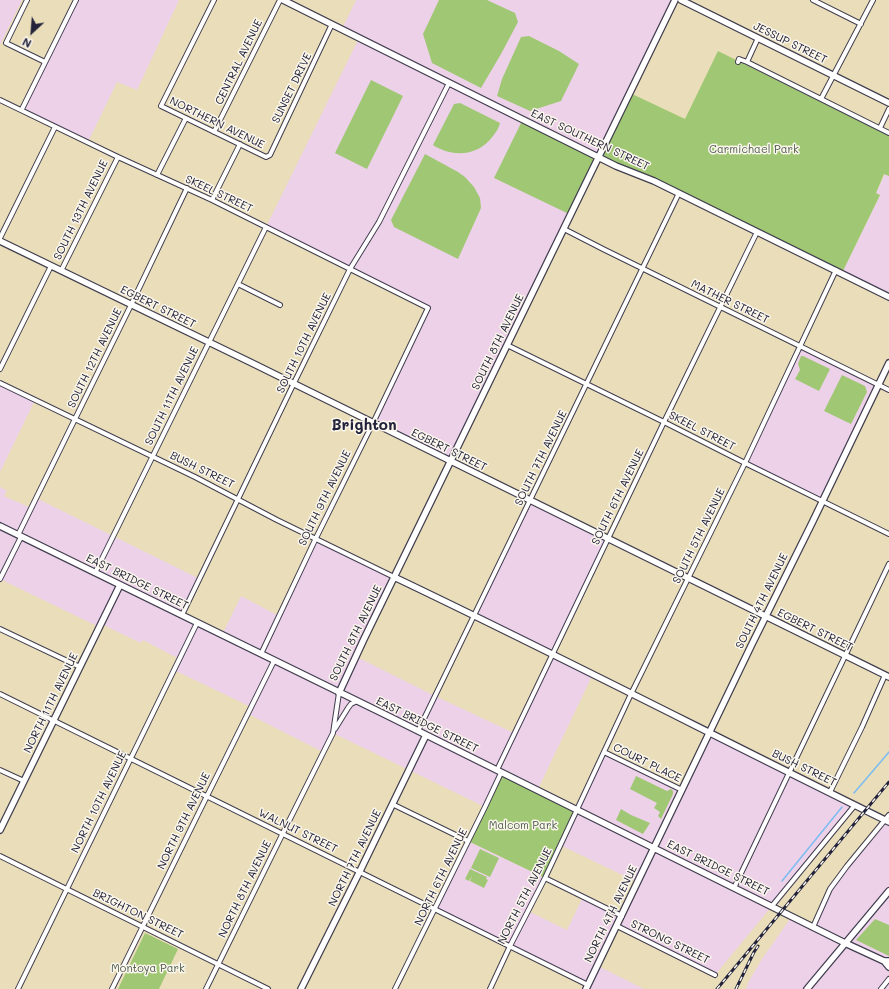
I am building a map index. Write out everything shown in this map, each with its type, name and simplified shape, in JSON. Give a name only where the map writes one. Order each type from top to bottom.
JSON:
[{"type":"street","points":[[27,0],[6,43],[45,62]]},
{"type":"street","points":[[22,109],[76,0]]},
{"type":"street","name":"NORTHERN AVENUE","points":[[214,0],[161,106],[266,157]]},
{"type":"street","name":"CENTRAL AVENUE","points":[[214,132],[280,0]]},
{"type":"street","name":"EAST SOUTHERN STREET","points":[[283,0],[622,169],[654,181],[889,297]]},
{"type":"street","name":"SOUTH 8TH AVENUE","points":[[339,693],[675,0]]},
{"type":"street","name":"JESSUP STREET","points":[[682,0],[889,103]]},
{"type":"street","points":[[813,0],[861,24]]},
{"type":"street","points":[[823,101],[833,76],[872,0]]},
{"type":"street","name":"SUNSET DRIVE","points":[[266,157],[270,155],[332,24]]},
{"type":"street","points":[[747,62],[758,38]]},
{"type":"street","points":[[738,62],[739,59],[747,62],[889,133]]},
{"type":"street","name":"SOUTH 10TH AVENUE","points":[[182,615],[350,269],[379,222],[449,83]]},
{"type":"street","name":"SKEEL STREET","points":[[0,100],[22,109],[118,157],[212,200],[428,308]]},
{"type":"street","points":[[880,128],[889,109]]},
{"type":"street","points":[[157,175],[186,118]]},
{"type":"street","points":[[0,240],[56,127]]},
{"type":"street","points":[[212,200],[240,144]]},
{"type":"street","name":"SOUTH 13TH AVENUE","points":[[61,271],[118,157]]},
{"type":"street","name":"SOUTH 12TH AVENUE","points":[[0,579],[186,188]]},
{"type":"street","name":"SOUTH 7TH AVENUE","points":[[418,731],[679,193]]},
{"type":"street","name":"SOUTH 11TH AVENUE","points":[[96,573],[266,227]]},
{"type":"street","name":"MATHER STREET","points":[[564,229],[642,269],[889,390]]},
{"type":"street","name":"SOUTH 6TH AVENUE","points":[[499,772],[608,538],[757,232]]},
{"type":"street","name":"EGBERT STREET","points":[[0,240],[294,383],[887,676]]},
{"type":"street","name":"SOUTH 13TH AVENUE","points":[[0,369],[51,266]]},
{"type":"street","name":"SOUTH 5TH AVENUE","points":[[577,810],[631,694],[745,463],[836,270]]},
{"type":"street","points":[[238,284],[280,305]]},
{"type":"street","name":"SOUTH 9TH AVENUE","points":[[261,654],[428,308]]},
{"type":"street","name":"SKEEL STREET","points":[[507,345],[889,534]]},
{"type":"street","name":"SOUTH 4TH AVENUE","points":[[654,848],[889,363]]},
{"type":"street","name":"BUSH STREET","points":[[0,383],[238,499],[277,520],[855,805],[888,819]]},
{"type":"street","name":"EAST BRIDGE STREET","points":[[0,526],[845,943],[886,961]]},
{"type":"street","points":[[734,888],[889,564]]},
{"type":"street","name":"NORTH 11TH AVENUE","points":[[0,830],[120,585]]},
{"type":"street","name":"NORTH 10TH AVENUE","points":[[18,989],[197,623]]},
{"type":"street","points":[[0,629],[80,667]]},
{"type":"street","name":"NORTH 9TH AVENUE","points":[[112,989],[274,661]]},
{"type":"street","points":[[830,792],[887,676]]},
{"type":"street","name":"NORTH 8TH AVENUE","points":[[333,733],[339,693]]},
{"type":"street","name":"WALNUT STREET","points":[[0,694],[360,871],[510,946],[587,987]]},
{"type":"street","name":"NORTH 8TH AVENUE","points":[[206,989],[282,833],[333,733],[351,704],[357,701]]},
{"type":"street","name":"NORTH 7TH AVENUE","points":[[301,989],[426,735]]},
{"type":"street","name":"COURT PLACE","points":[[604,752],[682,790]]},
{"type":"street","points":[[0,770],[24,781]]},
{"type":"street","name":"NORTH 6TH AVENUE","points":[[395,989],[468,841],[499,772]]},
{"type":"street","points":[[392,804],[468,841]]},
{"type":"street","points":[[772,906],[855,805]]},
{"type":"street","name":"NORTH 5TH AVENUE","points":[[490,989],[577,810]]},
{"type":"street","points":[[813,927],[830,889],[847,866],[888,819]]},
{"type":"street","name":"NORTH 4TH AVENUE","points":[[587,987],[654,848]]},
{"type":"street","name":"BRIGHTON STREET","points":[[0,856],[268,989]]},
{"type":"street","name":"STRONG STREET","points":[[545,878],[622,916]]},
{"type":"street","points":[[807,989],[889,891]]},
{"type":"street","name":"STRONG STREET","points":[[617,926],[715,975]]},
{"type":"street","points":[[886,961],[889,967]]},
{"type":"street","points":[[881,989],[889,980]]},
{"type":"shaded area","points":[[0,0],[22,0],[0,45]]},
{"type":"shaded area","points":[[76,0],[179,0],[137,90],[117,82],[88,142],[22,109]]},
{"type":"shaded area","points":[[356,0],[675,0],[451,461],[373,423],[428,308],[266,227],[359,38],[342,29]]},
{"type":"shaded area","points":[[885,174],[888,176],[889,175],[889,297],[842,273],[880,195],[876,193]]},
{"type":"shaded area","points":[[799,347],[878,385],[822,501],[744,463]]},
{"type":"shaded area","points":[[0,383],[35,400],[0,472]]},
{"type":"shaded area","points":[[0,487],[7,491],[4,496],[31,508],[36,498],[200,579],[182,615],[222,635],[241,596],[279,616],[316,538],[394,577],[357,657],[514,733],[553,655],[593,674],[537,791],[485,807],[333,733],[323,752],[248,714],[251,707],[174,670],[179,659],[143,640],[141,643],[101,624],[99,627],[0,579],[3,573],[0,571]]},
{"type":"shaded area","points":[[530,500],[609,538],[553,655],[474,616]]},
{"type":"shaded area","points":[[709,733],[855,805],[715,975],[617,926],[598,966],[644,989],[586,989],[588,985],[435,909],[468,841],[545,878],[528,911],[567,930],[583,897],[622,916],[637,882],[560,845],[604,752],[682,790]]},
{"type":"shaded area","points":[[889,815],[889,989],[746,989],[762,959],[792,916],[813,926],[830,889]]},
{"type":"green space","points":[[439,0],[487,0],[515,13],[518,22],[481,88],[432,63],[423,34]]},
{"type":"green space","points":[[529,36],[559,51],[579,64],[561,101],[530,111],[497,96],[502,79],[521,37]]},
{"type":"green space","name":"Carmichael Park","points":[[718,51],[889,136],[889,176],[884,174],[876,193],[880,195],[842,273],[599,157],[571,215],[494,178],[523,119],[598,157],[630,93],[685,119]]},
{"type":"green space","points":[[371,80],[403,96],[367,169],[335,153]]},
{"type":"green space","points":[[460,103],[500,123],[493,136],[487,143],[481,148],[465,153],[449,152],[433,145],[454,104]]},
{"type":"green space","points":[[425,154],[465,177],[474,187],[480,198],[481,208],[458,259],[394,227],[391,220]]},
{"type":"green space","points":[[801,356],[830,369],[819,391],[795,379],[800,370],[798,364]]},
{"type":"green space","points":[[842,375],[865,386],[867,392],[851,424],[824,411]]},
{"type":"green space","name":"Malcom Park","points":[[501,773],[577,810],[545,878],[468,841]]},
{"type":"green space","points":[[636,776],[667,791],[671,789],[673,791],[661,819],[658,816],[660,812],[654,808],[657,803],[630,789]]},
{"type":"green space","points":[[621,809],[650,823],[643,834],[616,820]]},
{"type":"green space","points":[[480,849],[499,858],[490,877],[471,868]]},
{"type":"green space","points":[[470,869],[487,877],[486,879],[488,880],[484,888],[470,881],[472,876],[469,881],[465,879]]},
{"type":"green space","points":[[875,919],[889,925],[889,956],[856,940]]},
{"type":"green space","name":"Montoya Park","points":[[145,933],[178,949],[159,989],[118,989]]},
{"type":"waterway","points":[[854,793],[889,752]]},
{"type":"waterway","points":[[782,881],[842,807]]},
{"type":"railway","points":[[717,989],[889,782]]},
{"type":"railway","points":[[736,989],[758,946]]},
{"type":"district","name":"Brighton","points":[[364,425]]}]
